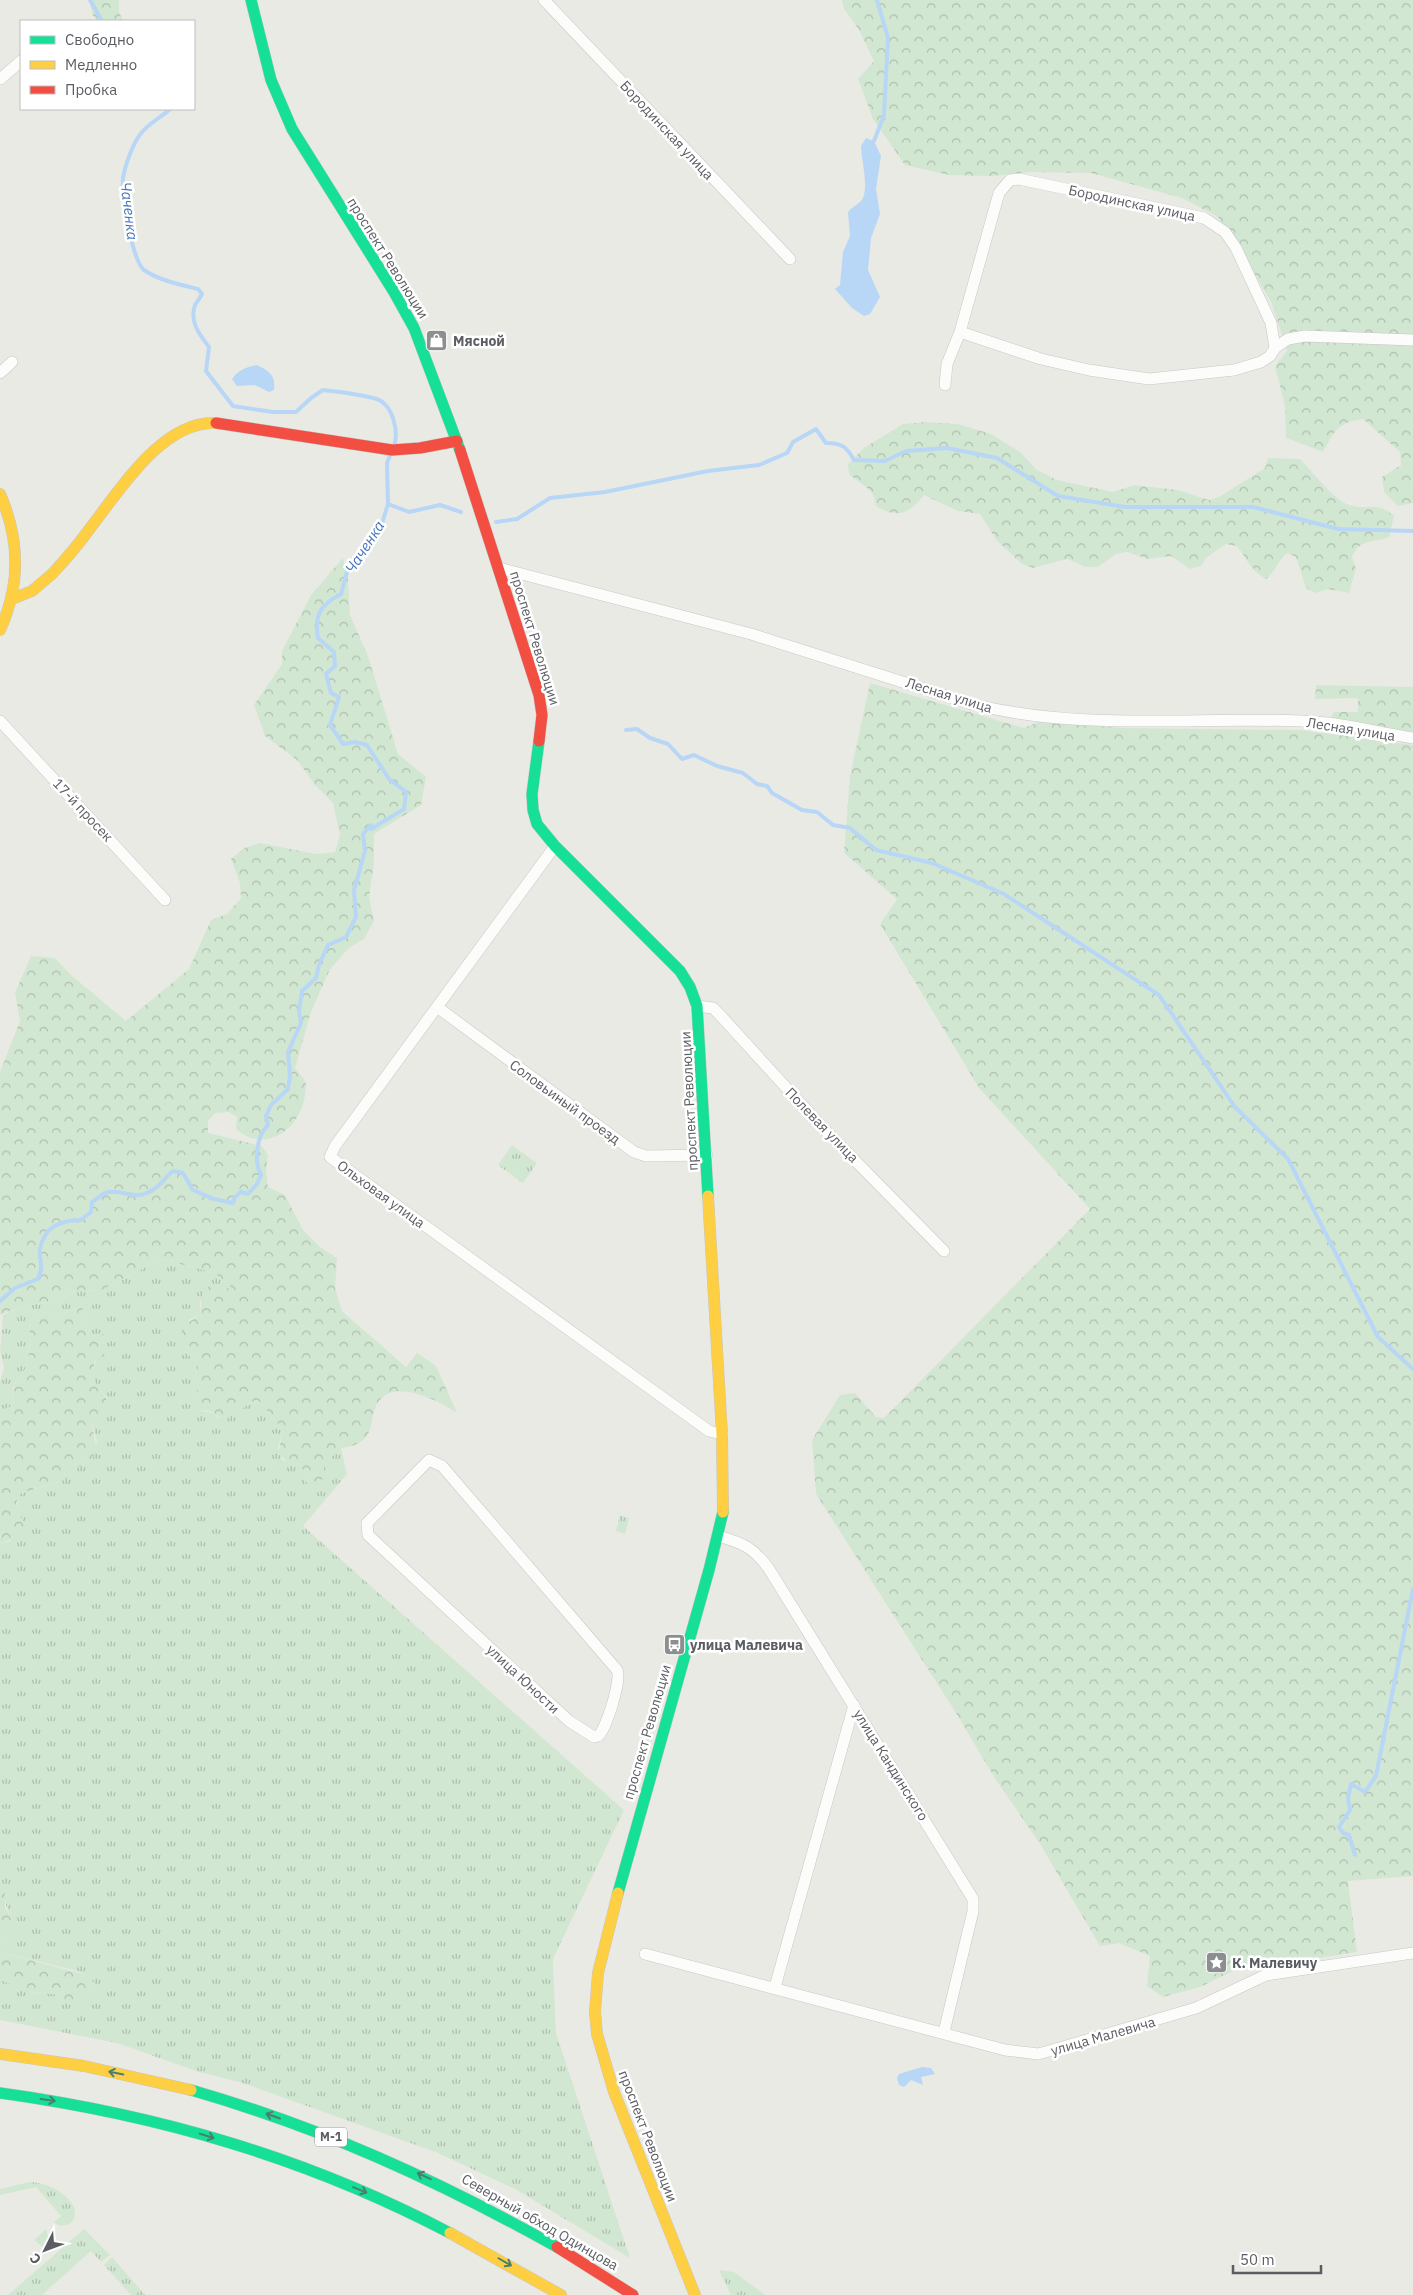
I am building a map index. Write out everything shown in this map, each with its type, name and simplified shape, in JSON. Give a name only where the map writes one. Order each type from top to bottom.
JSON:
[{"type":"main road","name":"проспект Революции","points":[[251,0],[271,80],[292,129],[394,292],[414,328],[457,441],[539,695],[542,715],[532,794],[533,810],[537,824],[555,846],[680,971],[690,987],[697,1006],[722,1434],[723,1511],[718,1536],[633,1837],[596,1979],[596,2025],[612,2087],[650,2189],[694,2293]]},
{"type":"main road","points":[[12,599],[24,597],[41,586],[57,570],[142,461],[174,435],[189,427],[204,423],[228,425],[319,437],[385,450],[406,450],[457,441]]},
{"type":"main road","points":[[0,494],[15,531],[17,554],[12,599],[0,630]]},
{"type":"main road","name":"Северный обход Одинцова","points":[[0,2054],[77,2065],[192,2091],[330,2136],[398,2164],[502,2215],[633,2295]]},
{"type":"main road","points":[[0,2093],[118,2113],[181,2128],[307,2170],[374,2196],[427,2220],[483,2249],[561,2295]]},
{"type":"street","name":"Бородинская улица","points":[[544,0],[790,259]]},
{"type":"street","points":[[0,79],[20,62]]},
{"type":"street","name":"Бородинская улица","points":[[944,385],[947,364],[960,332],[999,193],[1010,180],[1019,179],[1204,218],[1216,224],[1225,232],[1245,264],[1271,323],[1275,348]]},
{"type":"street","points":[[960,332],[1041,359],[1089,370],[1149,378],[1234,370],[1261,362],[1270,356],[1275,348],[1288,339],[1305,336],[1413,340]]},
{"type":"street","points":[[0,373],[12,362]]},
{"type":"street","name":"Лесная улица","points":[[498,568],[751,634],[972,704],[1005,712],[1127,721],[1302,721],[1413,738]]},
{"type":"street","name":"17-й просек","points":[[0,722],[165,900]]},
{"type":"street","name":"Ольховая улица","points":[[555,846],[334,1146],[330,1157],[709,1431],[722,1434]]},
{"type":"street","name":"Полевая улица","points":[[697,1006],[713,1008],[812,1117],[944,1251]]},
{"type":"street","name":"Соловьиный проезд","points":[[437,1007],[640,1156],[707,1155]]},
{"type":"street","name":"улица Юности","points":[[429,1460],[435,1461],[442,1466],[476,1509],[619,1674],[603,1729],[598,1736],[594,1737],[569,1721],[374,1541],[366,1529],[367,1524],[429,1460]]},
{"type":"street","name":"улица Кандинского","points":[[718,1536],[744,1543],[758,1554],[854,1705],[973,1899],[973,1911],[944,2032]]},
{"type":"street","points":[[774,1987],[854,1705]]},
{"type":"street","name":"улица Малевича","points":[[645,1954],[944,2032],[1005,2050],[1038,2054],[1196,2008],[1266,1975],[1413,1953]]},
{"type":"green space","points":[[89,0],[119,0],[119,12],[123,20],[96,20],[93,16]]},
{"type":"green space","points":[[842,0],[1413,0],[1413,503],[1398,506],[1384,492],[1382,477],[1401,465],[1400,452],[1363,419],[1348,422],[1338,429],[1323,452],[1286,438],[1285,406],[1275,366],[1287,351],[1272,304],[1241,250],[1218,217],[1182,198],[1091,173],[1031,172],[991,176],[949,175],[905,165],[873,119],[858,79],[874,61],[859,30],[844,9]]},
{"type":"green space","points":[[925,422],[958,424],[991,434],[1020,452],[1037,470],[1057,480],[1113,492],[1134,485],[1178,490],[1209,500],[1219,497],[1265,468],[1268,458],[1300,459],[1343,502],[1356,507],[1382,508],[1394,516],[1389,537],[1363,544],[1355,551],[1352,557],[1356,569],[1349,593],[1328,589],[1316,593],[1306,588],[1296,557],[1287,553],[1266,579],[1253,568],[1237,546],[1226,544],[1207,557],[1201,566],[1190,569],[1171,556],[1148,559],[1127,552],[1116,554],[1098,567],[1086,567],[1067,559],[1033,568],[1022,564],[997,541],[980,514],[958,511],[924,495],[908,510],[896,513],[883,510],[876,506],[873,495],[867,487],[849,474],[848,464],[864,448],[903,424]]},
{"type":"green space","points":[[343,558],[348,579],[350,615],[368,656],[398,754],[426,777],[421,805],[374,834],[374,863],[369,897],[374,921],[364,939],[349,948],[330,969],[311,1012],[295,1068],[306,1084],[302,1107],[297,1118],[289,1128],[280,1134],[270,1139],[258,1139],[247,1136],[236,1129],[237,1117],[229,1112],[215,1113],[208,1121],[208,1133],[262,1146],[268,1155],[266,1170],[268,1187],[285,1195],[303,1230],[320,1247],[337,1258],[335,1288],[342,1311],[406,1367],[417,1353],[436,1366],[457,1413],[432,1399],[411,1392],[392,1392],[384,1396],[378,1402],[371,1426],[363,1440],[355,1445],[341,1448],[334,1455],[325,1456],[322,1463],[326,1475],[317,1485],[311,1486],[306,1482],[301,1464],[288,1462],[278,1454],[283,1430],[259,1401],[252,1402],[225,1420],[216,1414],[199,1409],[193,1403],[192,1397],[200,1387],[195,1375],[197,1363],[183,1349],[182,1337],[185,1325],[200,1314],[202,1295],[209,1286],[233,1289],[215,1273],[161,1259],[102,1290],[75,1291],[57,1301],[24,1306],[0,1315],[0,1072],[20,1021],[15,993],[31,956],[55,958],[71,975],[126,1021],[189,969],[211,920],[227,914],[241,898],[240,883],[231,859],[244,848],[260,843],[316,854],[335,852],[340,835],[333,803],[315,785],[297,760],[265,736],[254,705],[282,664],[282,651],[311,595]]},
{"type":"green space","points":[[870,683],[1024,728],[1038,722],[1124,728],[1302,730],[1413,745],[1413,1876],[1348,1881],[1357,1952],[1262,1967],[1260,1958],[1200,1987],[1163,1997],[1147,1986],[1150,1956],[1119,1943],[1100,1946],[1040,1844],[996,1780],[956,1713],[816,1494],[812,1440],[840,1395],[855,1393],[876,1417],[884,1418],[1090,1209],[979,1088],[880,924],[897,899],[844,853],[850,776]]},
{"type":"green space","points":[[1316,685],[1413,687],[1413,735],[1338,722],[1331,717],[1334,712],[1358,712],[1358,698],[1315,699]]},
{"type":"green space","points":[[512,1145],[537,1163],[523,1183],[498,1165]]},
{"type":"green space","points":[[161,1259],[216,1273],[234,1290],[200,1301],[200,1314],[189,1320],[183,1349],[197,1363],[195,1375],[201,1387],[192,1397],[202,1411],[214,1413],[219,1418],[259,1401],[283,1430],[278,1448],[282,1460],[301,1464],[306,1482],[325,1456],[341,1448],[347,1474],[303,1526],[624,1810],[553,1959],[556,2033],[630,2258],[515,2189],[438,2153],[246,2084],[196,2071],[117,2043],[0,2020],[0,1979],[33,1992],[54,1994],[64,2001],[90,1992],[94,1983],[87,1975],[77,1971],[0,1952],[0,1937],[9,1938],[12,1917],[0,1881],[0,1544],[10,1541],[19,1494],[56,1483],[80,1466],[90,1462],[97,1442],[92,1423],[108,1399],[94,1383],[93,1371],[104,1334],[93,1336],[85,1328],[87,1316],[80,1307],[60,1315],[49,1312],[29,1321],[30,1342],[28,1359],[24,1371],[14,1386],[14,1406],[0,1410],[0,1381],[4,1368],[0,1351],[3,1315],[24,1306],[57,1301],[75,1291],[102,1290]]},
{"type":"green space","points":[[81,1307],[87,1316],[85,1328],[93,1336],[104,1334],[106,1345],[104,1356],[95,1361],[93,1370],[96,1383],[109,1403],[111,1411],[92,1423],[96,1447],[90,1462],[80,1466],[61,1481],[19,1494],[16,1504],[24,1524],[20,1535],[0,1544],[0,1410],[14,1406],[14,1386],[24,1371],[28,1359],[30,1342],[29,1321],[49,1312],[60,1315]]},
{"type":"green space","points":[[620,1515],[629,1518],[625,1534],[616,1531]]},
{"type":"green space","points":[[0,1881],[5,1887],[5,1908],[12,1917],[13,1927],[9,1938],[0,1937]]},
{"type":"green space","points":[[0,1952],[87,1975],[94,1983],[86,2001],[64,2001],[54,1994],[33,1992],[2,1981],[0,1979]]},
{"type":"green space","points":[[29,2182],[50,2186],[63,2194],[73,2205],[75,2211],[72,2222],[61,2226],[54,2222],[61,2216],[36,2187],[0,2195],[0,2189]]},
{"type":"green space","points":[[46,2229],[50,2242],[43,2247],[34,2240]]},
{"type":"green space","points":[[84,2229],[110,2255],[101,2262],[91,2251],[42,2295],[8,2295]]},
{"type":"green space","points":[[112,2257],[145,2295],[131,2295],[104,2265]]},
{"type":"green space","points":[[719,2270],[734,2272],[765,2295],[731,2295]]},
{"type":"water","points":[[866,138],[874,141],[881,156],[876,189],[880,214],[871,238],[868,270],[880,297],[870,314],[864,316],[852,308],[835,289],[840,285],[843,252],[850,236],[848,212],[864,196],[865,183],[861,146]]},
{"type":"water","points":[[257,365],[271,374],[274,381],[274,390],[269,392],[255,385],[237,386],[232,379],[243,369]]},
{"type":"water","points":[[922,2067],[931,2068],[935,2074],[921,2077],[923,2085],[911,2080],[904,2087],[899,2085],[897,2078],[899,2074]]},
{"type":"waterway","name":"Чаченка","points":[[90,0],[101,20]]},
{"type":"waterway","points":[[874,141],[884,115],[888,38],[877,0]]},
{"type":"waterway","name":"Чаченка","points":[[169,110],[142,132],[131,151],[123,178],[126,212],[135,254],[144,270],[177,284],[198,289],[202,294],[195,305],[193,317],[196,328],[209,347],[206,371],[233,406],[273,412],[296,412],[323,390],[357,394],[377,399],[383,402],[391,413],[396,434],[394,446]]},
{"type":"waterway","points":[[496,522],[517,519],[550,498],[605,492],[708,471],[759,465],[787,453],[793,442],[816,429],[826,443],[843,447],[854,460],[885,461],[906,451],[947,448],[997,458],[1058,496],[1125,507],[1253,507],[1338,529],[1413,531]]},
{"type":"waterway","name":"Чаченка","points":[[0,1301],[15,1288],[38,1279],[41,1269],[40,1249],[45,1235],[61,1223],[81,1220],[91,1212],[92,1202],[109,1192],[142,1195],[155,1189],[173,1171],[183,1173],[193,1190],[214,1199],[233,1203],[235,1197],[241,1192],[248,1194],[257,1184],[261,1175],[257,1163],[257,1149],[261,1136],[268,1125],[266,1116],[271,1105],[288,1089],[290,1076],[288,1052],[301,1023],[299,1011],[302,991],[316,978],[319,965],[328,945],[346,937],[356,917],[354,890],[365,851],[363,834],[371,825],[371,829],[404,809],[406,792],[389,779],[367,745],[355,742],[343,744],[330,725],[339,697],[331,693],[326,674],[335,666],[334,652],[318,638],[317,630],[318,617],[323,607],[341,594],[347,572],[381,527],[388,504],[387,463],[391,453]]},
{"type":"waterway","points":[[388,504],[409,512],[440,505],[461,512]]},
{"type":"waterway","points":[[626,730],[637,729],[650,738],[668,744],[682,759],[694,755],[717,766],[743,773],[757,784],[767,786],[772,793],[802,810],[817,812],[833,825],[850,828],[876,850],[932,863],[1004,894],[1159,995],[1235,1107],[1288,1159],[1378,1337],[1413,1369]]},
{"type":"waterway","points":[[1355,1855],[1349,1835],[1343,1833],[1339,1827],[1350,1810],[1348,1798],[1351,1784],[1365,1792],[1376,1776],[1413,1589]]},
{"type":"traffic: fast","points":[[251,0],[271,80],[292,129],[394,292],[414,328],[460,450]]},
{"type":"traffic: fast","points":[[539,741],[532,794],[533,810],[537,824],[555,846],[680,971],[690,987],[697,1006],[708,1196]]},
{"type":"traffic: fast","points":[[618,1893],[709,1570],[723,1512]]},
{"type":"traffic: fast","points":[[191,2090],[287,2121],[378,2158],[468,2200],[557,2247]]},
{"type":"traffic: fast","points":[[0,2093],[59,2102],[117,2114],[175,2127],[231,2143],[342,2183],[396,2206],[450,2233]]},
{"type":"traffic: slow","points":[[12,599],[32,591],[52,574],[77,545],[129,477],[161,445],[178,433],[197,425],[216,423]]},
{"type":"traffic: slow","points":[[0,494],[11,528],[15,562],[12,596],[0,630]]},
{"type":"traffic: slow","points":[[708,1196],[722,1434],[723,1512]]},
{"type":"traffic: slow","points":[[618,1893],[598,1973],[595,2012],[597,2034],[614,2092],[695,2295]]},
{"type":"traffic: slow","points":[[0,2054],[84,2066],[191,2090]]},
{"type":"traffic: slow","points":[[450,2233],[561,2295]]},
{"type":"traffic: jam","points":[[216,423],[392,450],[420,448],[457,441]]},
{"type":"traffic: jam","points":[[460,450],[539,695],[542,715],[539,741]]},
{"type":"traffic: jam","points":[[557,2247],[633,2295]]},
{"type":"place","name":"Мясной","points":[[437,341]]},
{"type":"place","name":"улица Малевича","points":[[674,1645]]},
{"type":"place","name":"К. Малевичу","points":[[1216,1963]]}]
